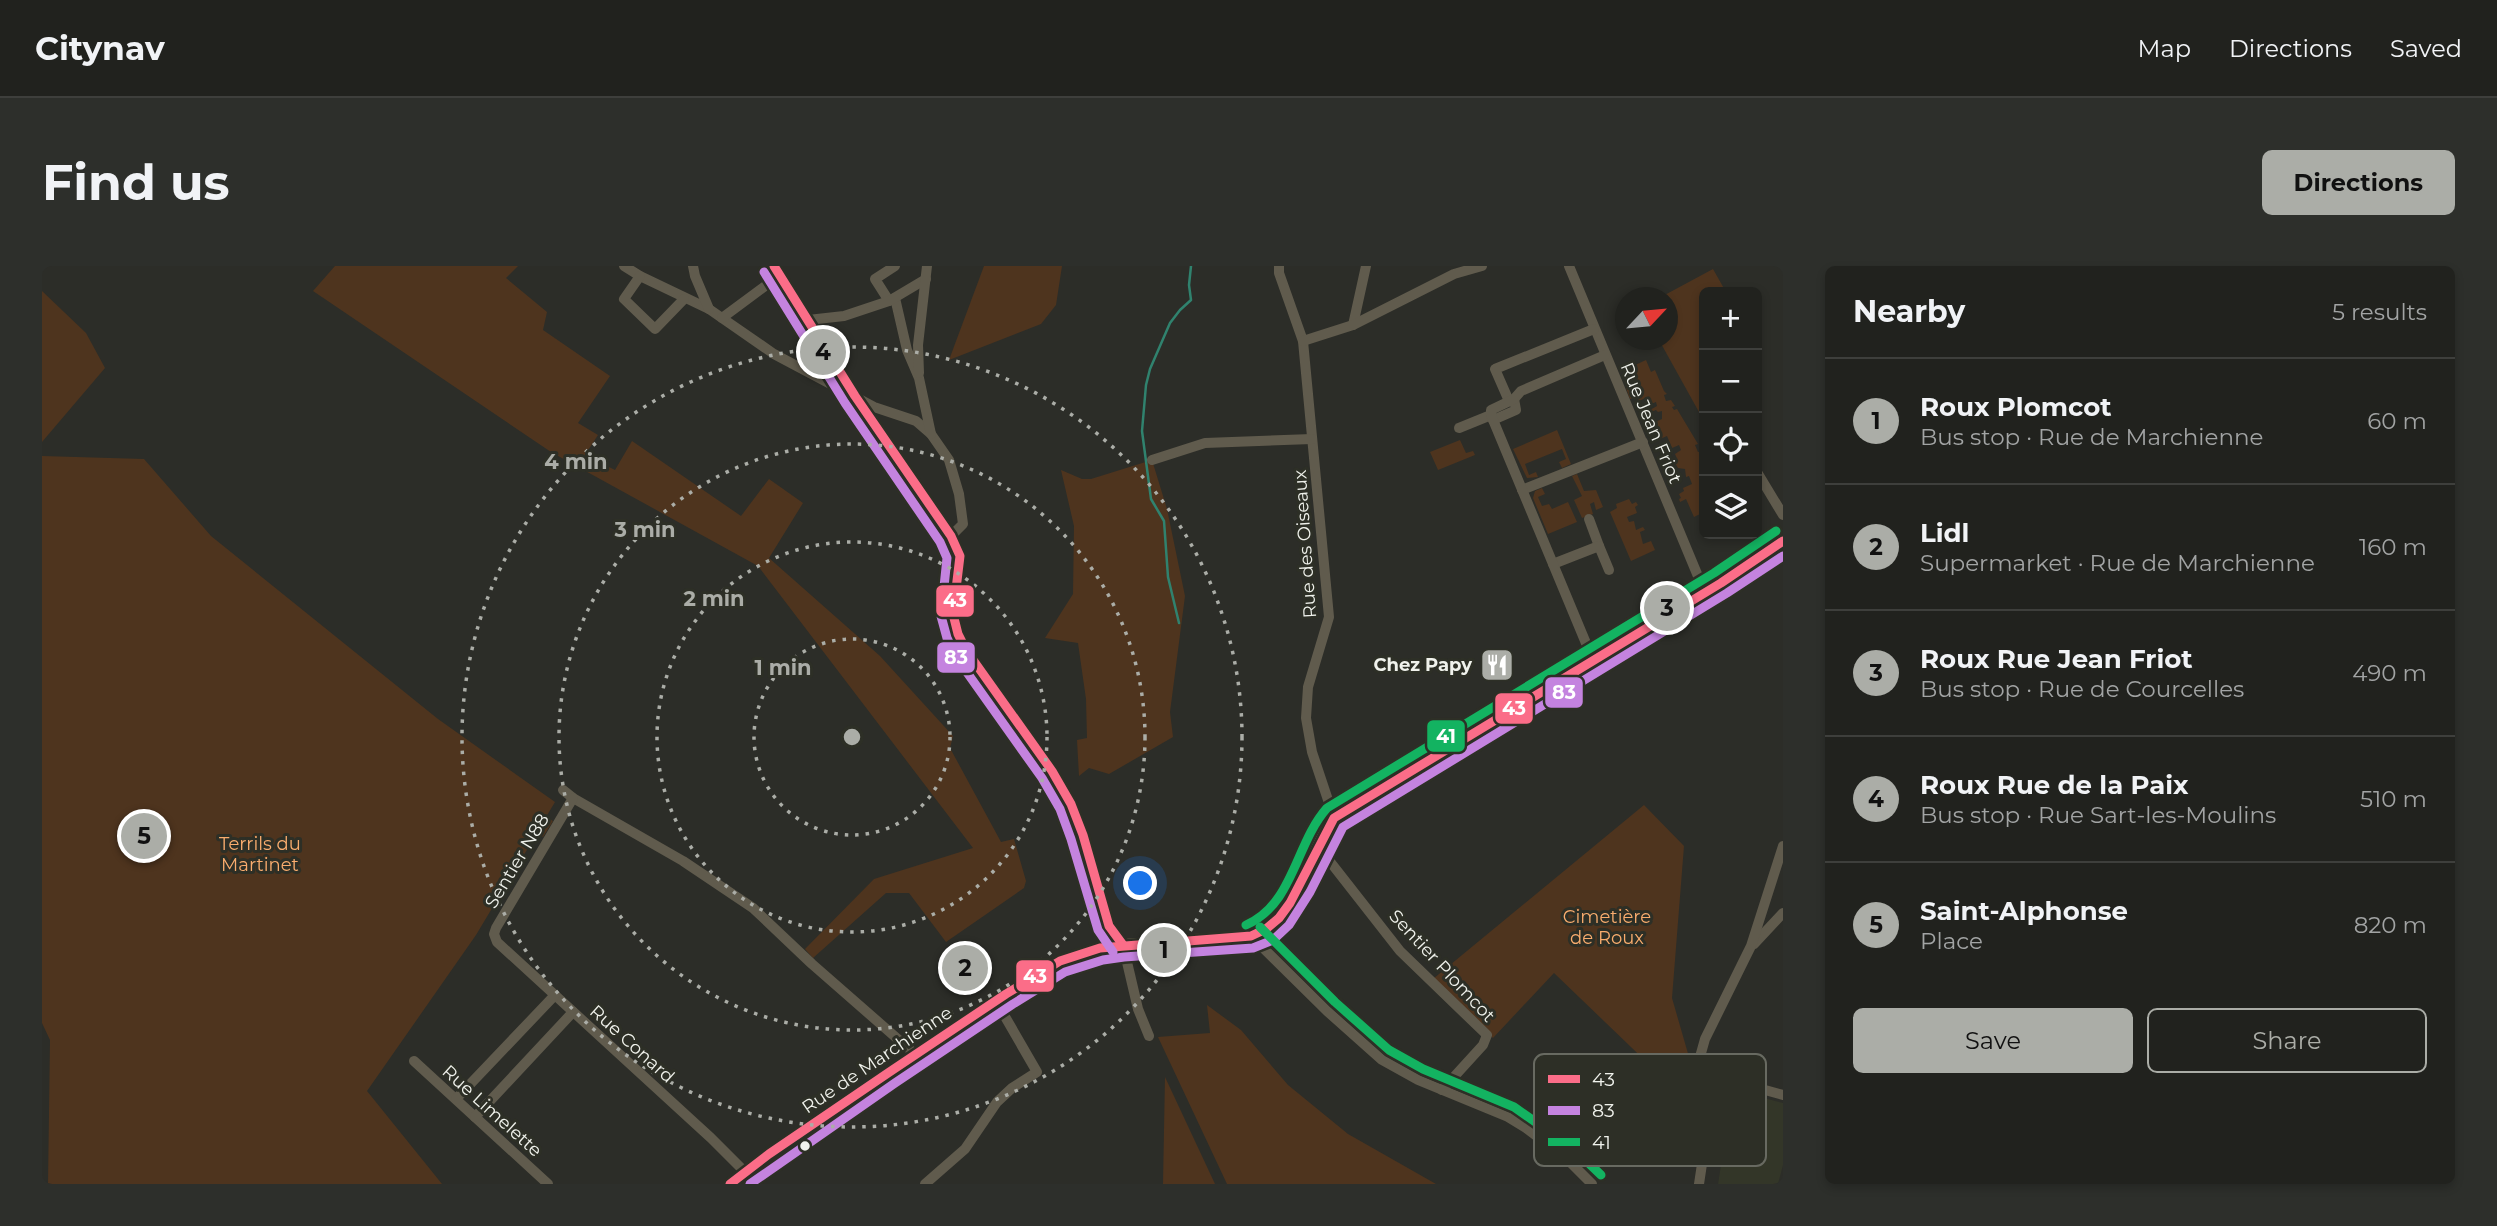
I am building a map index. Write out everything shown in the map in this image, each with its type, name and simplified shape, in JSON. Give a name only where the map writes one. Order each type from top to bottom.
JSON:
[{"type":"main road","points":[[1251,936],[1264,933],[1281,918],[1317,845],[1334,818],[1704,593],[1783,541]]},
{"type":"main road","name":"Rue de Marchienne","points":[[730,1184],[916,1055],[1060,961],[1100,948],[1251,936]]},
{"type":"street","points":[[624,266],[684,299],[709,309],[774,354],[874,407],[916,421],[931,434],[949,460],[959,494],[963,524],[951,536]]},
{"type":"street","points":[[693,266],[709,309]]},
{"type":"street","points":[[895,266],[875,279],[892,299],[919,378]]},
{"type":"street","points":[[927,266],[918,345],[919,378],[931,434]]},
{"type":"street","name":"Rue des Oiseaux","points":[[1279,266],[1279,273],[1303,341],[1329,617],[1308,687],[1306,718],[1312,752],[1334,818]]},
{"type":"street","points":[[1353,325],[1366,266]]},
{"type":"street","points":[[1303,341],[1353,325],[1454,274],[1482,266]]},
{"type":"street","name":"Rue Jean Friot","points":[[1569,266],[1704,593]]},
{"type":"street","points":[[722,318],[777,271],[855,396],[951,536],[960,556],[953,614],[958,634],[965,650],[1052,771],[1071,804],[1083,835],[1109,926],[1123,945],[1138,1009],[1149,1036]]},
{"type":"street","points":[[640,276],[624,299],[655,329],[684,299]]},
{"type":"street","points":[[808,320],[844,316],[892,299],[926,279]]},
{"type":"street","points":[[1459,428],[1492,415],[1516,410],[1495,369],[1594,329]]},
{"type":"street","points":[[1511,400],[1521,391],[1605,355]]},
{"type":"street","points":[[1492,415],[1593,660]]},
{"type":"street","points":[[1152,460],[1205,443],[1312,439]]},
{"type":"street","points":[[1522,490],[1643,442]]},
{"type":"street","points":[[1759,476],[1783,516]]},
{"type":"street","points":[[1589,519],[1609,570]]},
{"type":"street","points":[[1553,564],[1599,546]]},
{"type":"street","points":[[563,790],[683,860],[753,908],[916,1055]]},
{"type":"street","name":"Sentier N88","points":[[497,942],[494,934],[496,928],[573,798]]},
{"type":"street","name":"Sentier Plomcot","points":[[1317,845],[1401,951],[1487,1035],[1483,1045],[1442,1090]]},
{"type":"street","points":[[1701,1054],[1705,1039],[1751,946],[1783,846]]},
{"type":"street","points":[[1751,946],[1783,913]]},
{"type":"street","points":[[1251,936],[1375,1055],[1406,1074],[1508,1117],[1534,1133]]},
{"type":"street","name":"Rue Conard","points":[[497,942],[745,1172]]},
{"type":"street","points":[[456,1099],[555,995]]},
{"type":"street","points":[[925,1184],[965,1149],[1004,1095],[1037,1072],[996,1001]]},
{"type":"street","points":[[475,1117],[573,1012]]},
{"type":"street","name":"Rue Limelette","points":[[414,1061],[548,1184]]},
{"type":"street","points":[[1766,1090],[1783,1095]]},
{"type":"street","points":[[1573,1166],[1592,1184]]},
{"type":"street","points":[[1699,1184],[1701,1166]]},
{"type":"shaded area","points":[[1766,1098],[1783,1103],[1783,1165],[1778,1184],[1718,1184],[1721,1166],[1766,1166]]},
{"type":"green space","points":[[335,266],[518,266],[506,278],[547,312],[543,330],[610,376],[578,423],[598,435],[585,455],[615,470],[632,441],[741,516],[769,479],[803,503],[769,558],[880,656],[953,736],[950,748],[1001,842],[1014,839],[1026,881],[1024,888],[946,942],[909,893],[886,893],[813,958],[805,949],[874,879],[973,848],[758,566],[551,452],[313,291]]},
{"type":"green space","points":[[984,266],[1062,266],[1056,305],[1041,324],[949,360]]},
{"type":"green space","points":[[1713,269],[1723,287],[1699,287],[1699,412],[1665,350],[1678,350],[1678,288]]},
{"type":"green space","points":[[42,291],[86,333],[105,368],[42,442]]},
{"type":"green space","points":[[1646,360],[1651,372],[1655,370],[1667,394],[1664,395],[1666,401],[1671,400],[1675,406],[1672,407],[1677,409],[1698,444],[1695,445],[1699,452],[1699,514],[1694,517],[1686,499],[1680,502],[1679,499],[1683,488],[1692,484],[1689,476],[1686,477],[1685,469],[1678,468],[1675,463],[1678,461],[1675,454],[1681,450],[1679,445],[1672,448],[1667,436],[1660,439],[1653,423],[1662,419],[1662,411],[1651,412],[1650,410],[1657,406],[1656,402],[1651,404],[1648,397],[1639,401],[1637,396],[1630,399],[1626,388],[1638,378],[1633,366]]},
{"type":"green space","points":[[1557,430],[1571,464],[1562,468],[1559,462],[1566,459],[1562,449],[1525,464],[1529,475],[1536,472],[1538,477],[1527,478],[1513,449]]},
{"type":"green space","points":[[1460,440],[1466,453],[1473,451],[1475,455],[1438,470],[1430,452]]},
{"type":"green space","name":"Terrils du Martinet","points":[[42,456],[144,459],[211,536],[438,719],[555,802],[546,817],[553,821],[543,837],[537,833],[476,935],[367,1091],[442,1184],[48,1184],[50,1040],[42,1023]]},
{"type":"green space","points":[[1152,460],[1167,509],[1185,596],[1170,712],[1173,737],[1109,774],[1089,768],[1079,776],[1077,740],[1087,738],[1086,699],[1078,643],[1045,638],[1073,594],[1074,526],[1061,470],[1082,479],[1091,479]]},
{"type":"green space","points":[[1577,474],[1584,491],[1596,490],[1603,507],[1596,510],[1594,502],[1590,504],[1593,514],[1582,518],[1574,500],[1582,496],[1572,476]]},
{"type":"green space","points":[[1542,488],[1545,494],[1538,497],[1542,506],[1549,504],[1552,509],[1568,502],[1577,522],[1548,534],[1533,498],[1535,491]]},
{"type":"green space","points":[[1629,499],[1632,504],[1636,502],[1638,505],[1635,507],[1637,513],[1627,517],[1629,522],[1634,521],[1636,530],[1643,527],[1645,530],[1640,532],[1643,544],[1651,541],[1655,550],[1631,561],[1610,512],[1617,508],[1616,504]]},
{"type":"green space","name":"Cimetière de Roux","points":[[1644,805],[1684,846],[1672,998],[1688,1054],[1638,1054],[1554,973],[1493,1038],[1433,979]]},
{"type":"green space","points":[[1207,1005],[1241,1030],[1288,1085],[1348,1134],[1436,1184],[1227,1184],[1158,1037],[1210,1033]]},
{"type":"green space","points":[[1165,1077],[1215,1184],[1163,1184]]},
{"type":"waterway","points":[[1179,623],[1168,577],[1164,521],[1151,499],[1142,431],[1150,369],[1170,323],[1191,300],[1191,266]]},
{"type":"transit line","name":"43","points":[[774,266],[855,396],[951,536],[960,556],[953,614],[958,634],[966,650],[1052,771],[1071,804],[1083,835],[1109,926],[1123,945]]},
{"type":"transit line","name":"83","points":[[764,272],[845,403],[940,542],[947,558],[941,616],[947,638],[956,657],[1042,778],[1060,809],[1098,930],[1113,952]]},
{"type":"transit line","name":"41","points":[[1246,925],[1274,903],[1316,823],[1327,808],[1714,573],[1776,531]]},
{"type":"transit line","name":"43","points":[[730,1184],[769,1154],[888,1073],[1060,961],[1100,948],[1251,936],[1266,929],[1290,903],[1334,818],[1721,583],[1783,541]]},
{"type":"transit line","name":"83","points":[[750,1184],[895,1083],[1065,972],[1103,960],[1253,948],[1273,940],[1289,925],[1310,892],[1343,827],[1727,593],[1783,556]]},
{"type":"transit line","name":"41","points":[[1260,927],[1335,1002],[1389,1050],[1423,1069],[1514,1107],[1534,1121]]},
{"type":"transit line","name":"41","points":[[1592,1166],[1601,1175]]},
{"type":"place","name":"Roux Rue de la Paix","points":[[823,352]]},
{"type":"place","name":"Roux Rue Jean Friot","points":[[1667,608]]},
{"type":"place","name":"Chez Papy","points":[[1497,665]]},
{"type":"place","name":"Saint-Alphonse","points":[[144,836]]},
{"type":"place","name":"Roux Plomcot","points":[[1164,950]]},
{"type":"place","name":"Lidl","points":[[965,968]]}]
